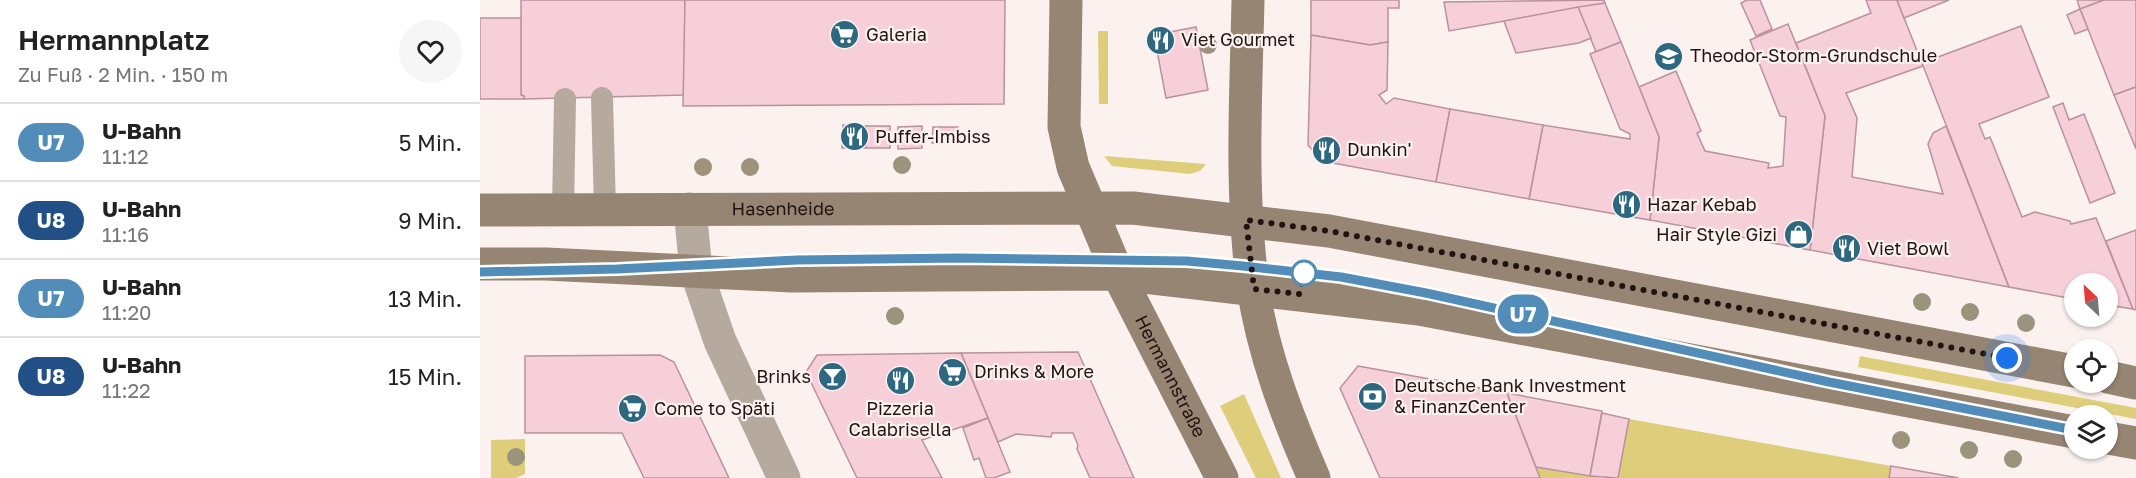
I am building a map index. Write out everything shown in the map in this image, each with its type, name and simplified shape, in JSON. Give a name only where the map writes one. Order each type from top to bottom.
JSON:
[{"type":"main road","name":"Hermannstraße","points":[[1066,0],[1064,127],[1073,167],[1087,206],[1118,274],[1222,478]]},
{"type":"main road","points":[[1248,0],[1246,220],[1254,289],[1272,370],[1314,478]]},
{"type":"main road","name":"Hasenheide","points":[[480,210],[1087,206],[1133,208],[1341,233],[2064,369]]},
{"type":"main road","points":[[480,264],[546,264],[791,276],[1118,274],[1419,309],[2064,430]]},
{"type":"main road","points":[[2118,379],[2136,383]]},
{"type":"main road","points":[[2118,440],[2136,443]]},
{"type":"street","points":[[690,209],[696,270],[720,341],[784,478]]},
{"type":"lane","points":[[602,98],[605,210]]},
{"type":"lane","points":[[563,210],[565,99]]},
{"type":"shaded area","points":[[1098,31],[1108,31],[1108,104],[1099,104]]},
{"type":"shaded area","points":[[1104,156],[1206,164],[1200,171],[1190,174],[1112,166]]},
{"type":"shaded area","points":[[1860,356],[2136,408],[2136,419],[2118,416],[2118,405],[2064,406],[1858,367]]},
{"type":"shaded area","points":[[1244,394],[1281,478],[1256,478],[1220,406]]},
{"type":"shaded area","points":[[1629,419],[1959,478],[1618,478]]},
{"type":"shaded area","points":[[525,439],[525,474],[516,478],[491,478],[491,440]]},
{"type":"shaded area","points":[[1536,467],[1601,478],[1540,478]]},
{"type":"building","points":[[521,0],[685,0],[684,95],[524,99],[521,95]]},
{"type":"building","name":"Galeria","points":[[685,0],[1005,0],[1004,104],[683,106]]},
{"type":"building","points":[[1311,0],[1399,0],[1399,8],[1388,8],[1388,42],[1370,45],[1311,35]]},
{"type":"building","points":[[1604,0],[1605,3],[1449,31],[1444,2]]},
{"type":"building","points":[[1747,0],[1760,0],[1772,29],[1756,36],[1741,3]]},
{"type":"building","points":[[1866,0],[1897,0],[1923,66],[1846,93],[1857,118],[1852,177],[1943,194],[1928,144],[1933,133],[1946,126],[2009,287],[1810,250],[1825,116],[1796,43],[1871,13]]},
{"type":"building","points":[[1897,0],[1949,0],[1904,18]]},
{"type":"building","points":[[2077,0],[2104,0],[2080,9]]},
{"type":"building","points":[[2104,0],[2136,0],[2136,87],[2114,95],[2080,9]]},
{"type":"building","points":[[1605,3],[1621,42],[1596,52],[1578,7]]},
{"type":"building","points":[[1578,7],[1591,38],[1579,43],[1516,53],[1504,21]]},
{"type":"building","points":[[2080,9],[2088,29],[2075,34],[2067,15]]},
{"type":"building","points":[[480,18],[521,18],[521,95],[524,99],[480,99]]},
{"type":"building","points":[[1788,24],[1825,116],[1810,250],[1650,220],[1659,137],[1639,87],[1676,71],[1701,131],[1697,133],[1705,151],[1769,163],[1768,168],[1783,166],[1786,117],[1780,116],[1750,40]]},
{"type":"building","points":[[2021,26],[2049,97],[1979,124],[1985,139],[1990,137],[2022,217],[2035,212],[2070,221],[2071,224],[2096,218],[2133,309],[2118,307],[2118,273],[2064,273],[2064,297],[2009,287],[1922,63]]},
{"type":"building","points":[[1196,27],[1208,90],[1166,98],[1154,35]]},
{"type":"building","points":[[1311,35],[1370,45],[1388,42],[1387,90],[1379,95],[1386,104],[1394,98],[1450,109],[1436,182],[1322,161],[1308,145]]},
{"type":"building","points":[[1621,42],[1659,137],[1650,220],[1529,199],[1543,125],[1630,139],[1630,134],[1620,129],[1590,54]]},
{"type":"building","points":[[2136,87],[2136,149],[2114,95]]},
{"type":"building","points":[[2063,103],[2069,120],[2084,114],[2115,193],[2090,203],[2053,107]]},
{"type":"building","points":[[1450,109],[1543,125],[1529,199],[1436,182]]},
{"type":"building","name":"Puffer-Imbiss","points":[[843,125],[866,126],[866,148],[842,148]]},
{"type":"building","points":[[866,126],[890,126],[890,148],[866,148]]},
{"type":"building","points":[[922,126],[922,148],[898,149],[898,127]]},
{"type":"building","points":[[933,127],[958,127],[958,143],[932,143]]},
{"type":"building","points":[[2136,230],[2136,310],[2133,309],[2106,241]]},
{"type":"building","points":[[1078,352],[1134,478],[1090,478],[1077,449],[1078,445],[1073,433],[1052,433],[1051,437],[1016,434],[998,442],[961,353]]},
{"type":"building","points":[[961,353],[988,418],[922,440],[942,478],[857,478],[806,372],[817,355]]},
{"type":"building","points":[[660,355],[674,362],[729,478],[644,478],[622,433],[525,433],[525,356]]},
{"type":"building","points":[[1358,366],[1507,393],[1540,478],[1380,478],[1340,388]]},
{"type":"building","points":[[1507,393],[1602,411],[1590,476],[1536,467]]},
{"type":"building","points":[[1602,413],[1629,419],[1618,478],[1590,476]]},
{"type":"building","points":[[988,418],[1010,472],[994,478],[986,478],[979,458],[974,460],[963,428]]},
{"type":"building","points":[[1891,466],[1959,478],[1889,478]]},
{"type":"metro line","name":"U7","points":[[480,272],[617,269],[797,260],[959,258],[1187,261],[1243,266],[1341,277],[1426,293],[1829,382],[2064,428]]},
{"type":"place","name":"Galeria","points":[[845,35]]},
{"type":"place","name":"Viet Gourmet","points":[[1160,40]]},
{"type":"place","name":"Theodor-Storm-Grundschule","points":[[1669,56]]},
{"type":"place","name":"Puffer-Imbiss","points":[[854,137]]},
{"type":"place","name":"Dunkin'","points":[[1326,150]]},
{"type":"place","name":"Hazar Kebab","points":[[1626,205]]},
{"type":"place","name":"Hair Style Gizi","points":[[1798,235]]},
{"type":"place","name":"Viet Bowl","points":[[1846,249]]},
{"type":"place","name":"Drinks & More","points":[[953,372]]},
{"type":"place","name":"Brinks","points":[[832,377]]},
{"type":"place","name":"Pizzeria Calabrisella","points":[[900,380]]},
{"type":"place","name":"Deutsche Bank Investment & FinanzCenter","points":[[1373,396]]},
{"type":"place","name":"Come to Späti","points":[[633,409]]},
{"type":"route","points":[[1304,273],[1299,294],[1254,289],[1246,220],[1329,231],[2007,358]]}]
